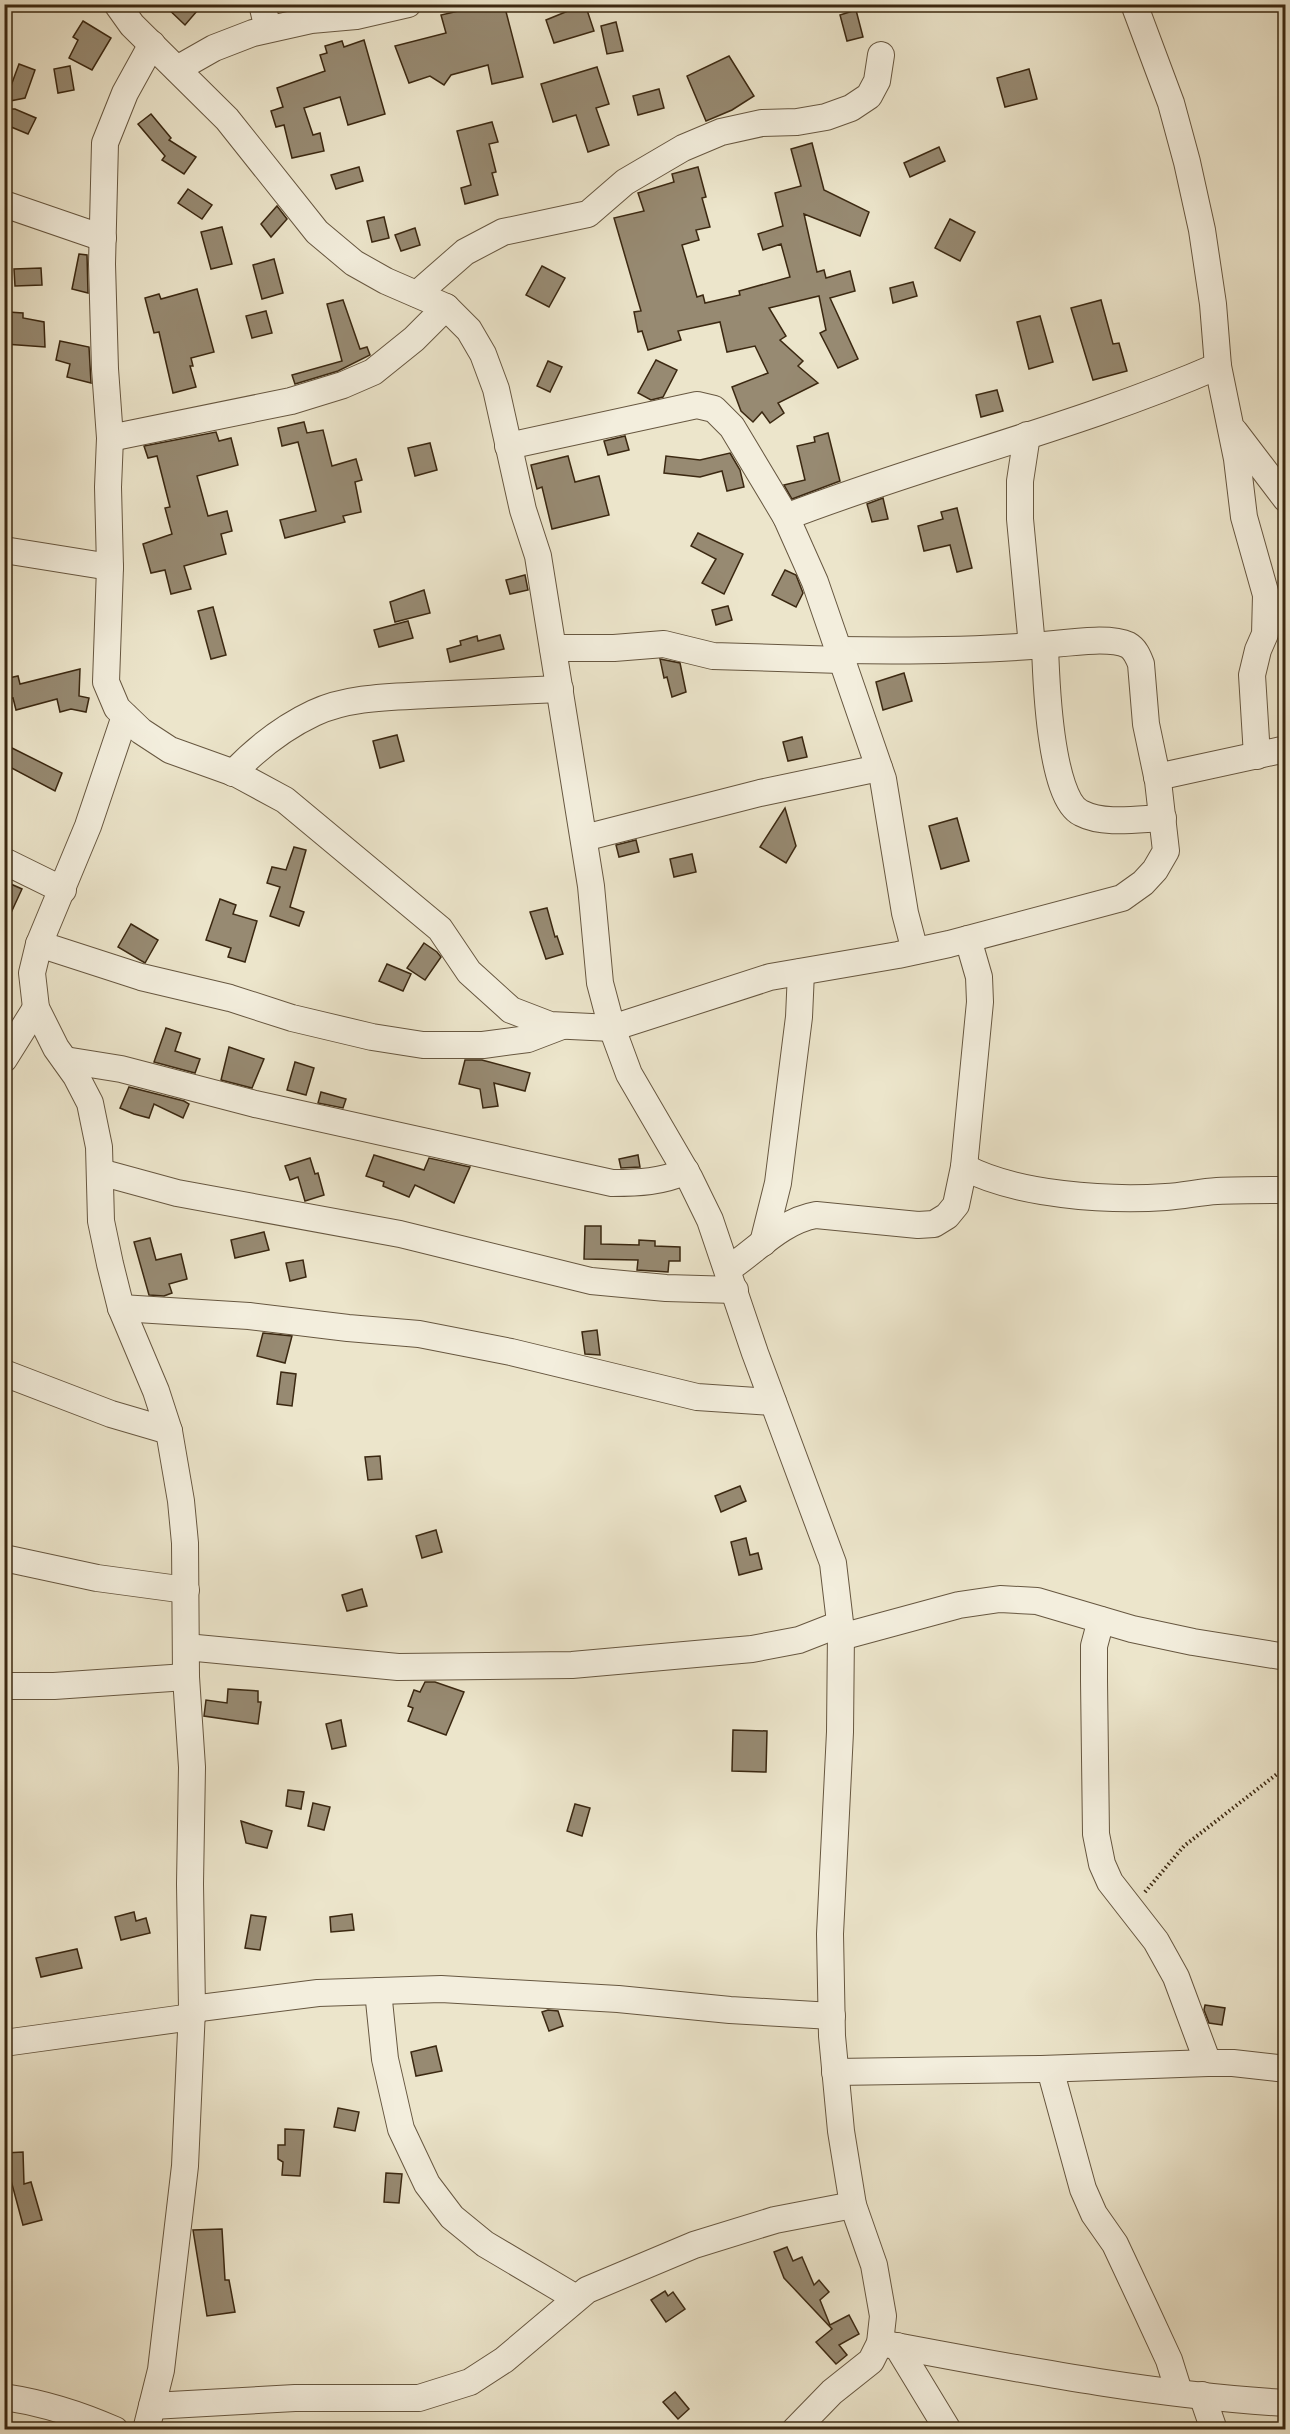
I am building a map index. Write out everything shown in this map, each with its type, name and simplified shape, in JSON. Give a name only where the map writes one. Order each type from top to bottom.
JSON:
[{"type":"street","points":[[117,4],[152,44],[227,119],[317,232],[354,263],[386,281],[446,307],[469,330],[483,354],[495,389],[523,510],[538,556],[591,886],[600,983],[612,1028],[628,1074],[686,1171],[710,1220],[833,1563],[840,1630],[840,1732],[830,1934],[835,2072],[841,2131],[853,2205],[874,2265],[888,2344],[948,2430]]},
{"type":"street","points":[[262,4],[268,29]]},
{"type":"street","points":[[177,69],[214,48],[268,29],[312,20],[356,16],[408,4]]},
{"type":"street","points":[[1134,4],[1171,103],[1202,230],[1213,304],[1218,366],[1237,459],[1244,517],[1266,595],[1265,634],[1258,650],[1252,675],[1257,756]]},
{"type":"street","points":[[152,44],[125,93],[105,142],[103,238],[105,369],[110,438],[108,487],[110,567],[106,682],[117,708],[141,731],[170,750],[233,773],[285,800],[373,875],[408,900],[440,929],[469,972],[512,1010],[550,1025],[612,1028],[770,977],[969,939],[1122,898],[1143,883],[1155,870],[1166,850],[1157,777],[1146,724],[1141,664],[1135,651],[1128,645],[1100,641],[839,655],[724,657],[692,652],[664,644],[614,648],[553,648]]},
{"type":"street","points":[[417,294],[465,252],[503,232],[588,214],[625,182],[683,148],[721,132],[762,123],[797,122],[826,117],[851,108],[869,96],[877,81],[881,55]]},
{"type":"street","points":[[4,204],[103,238]]},
{"type":"street","points":[[110,438],[291,401],[343,386],[374,372],[414,339],[446,307]]},
{"type":"street","points":[[786,517],[1169,388],[1218,366]]},
{"type":"street","points":[[508,446],[697,405],[714,409],[732,427],[786,517],[815,582],[879,768],[915,951]]},
{"type":"street","points":[[1230,425],[1286,499]]},
{"type":"street","points":[[1027,435],[1020,481],[1020,519],[1038,646],[1046,680],[1058,779],[1068,801],[1078,812],[1092,818],[1163,818]]},
{"type":"street","points":[[4,550],[110,567]]},
{"type":"street","points":[[233,773],[261,745],[290,725],[316,712],[346,703],[390,697],[560,689]]},
{"type":"street","points":[[125,716],[88,826],[39,944],[32,973],[36,1008],[56,1048],[76,1076],[90,1103],[99,1147],[101,1221],[121,1308],[156,1391],[169,1431],[181,1501],[185,1543],[186,1677],[192,1767],[190,1884],[192,2013],[185,2166],[161,2370],[149,2418],[295,2398],[419,2398],[470,2382],[504,2360],[587,2290],[694,2245],[776,2220],[853,2205]]},
{"type":"street","points":[[1157,777],[1286,749]]},
{"type":"street","points":[[584,838],[760,793],[879,768]]},
{"type":"street","points":[[4,861],[63,890]]},
{"type":"street","points":[[100,1172],[177,1193],[400,1234],[591,1281],[666,1288],[731,1279],[763,1243],[800,1218],[816,1215],[895,1224],[934,1224],[947,1216],[956,1205],[964,1167],[980,1002],[979,977],[969,939]]},
{"type":"street","points":[[39,944],[141,977],[230,998],[292,1018],[372,1037],[423,1045],[483,1045],[528,1039],[562,1026]]},
{"type":"street","points":[[763,1243],[778,1183],[799,1017],[801,972]]},
{"type":"street","points":[[4,1059],[36,1008]]},
{"type":"street","points":[[65,1060],[121,1069],[255,1104],[612,1183],[640,1183],[668,1179],[686,1171]]},
{"type":"street","points":[[964,1167],[984,1178],[1048,1192],[1103,1197],[1166,1197],[1216,1191],[1286,1190]]},
{"type":"street","points":[[121,1308],[249,1316],[419,1334],[511,1352],[698,1397],[774,1402]]},
{"type":"street","points":[[4,1372],[111,1414],[169,1431]]},
{"type":"street","points":[[4,1558],[97,1578],[186,1590]]},
{"type":"street","points":[[186,1647],[398,1667],[572,1665],[752,1649],[959,1605],[1000,1599],[1037,1600],[1132,1629],[1192,1642],[1286,1657]]},
{"type":"street","points":[[1101,1620],[1094,1646],[1096,1834],[1102,1864],[1110,1882],[1156,1941],[1176,1977],[1208,2063]]},
{"type":"street","points":[[4,1686],[54,1686],[186,1677]]},
{"type":"street","points":[[4,2043],[318,1994],[378,1991],[441,1989],[618,1999],[730,2010],[832,2016]]},
{"type":"street","points":[[378,1991],[385,2059],[401,2129],[428,2184],[452,2217],[485,2244],[576,2298]]},
{"type":"street","points":[[835,2072],[1050,2069],[1208,2063],[1233,2063],[1286,2069]]},
{"type":"street","points":[[1050,2069],[1083,2188],[1094,2214],[1115,2244],[1169,2361],[1214,2430]]},
{"type":"street","points":[[888,2344],[995,2365],[1190,2394],[1286,2403]]},
{"type":"street","points":[[795,2430],[832,2392],[871,2361],[888,2344]]},
{"type":"street","points":[[4,2397],[78,2414],[115,2430]]},
{"type":"path","points":[[1132,1909],[1184,1846],[1286,1767]]},
{"type":"building","points":[[163,4],[203,4],[185,25]]},
{"type":"building","points":[[489,4],[504,4],[523,77],[492,84],[488,65],[451,75],[444,85],[430,76],[409,83],[395,46],[446,33],[441,15]]},
{"type":"building","points":[[585,4],[594,31],[554,43],[546,20]]},
{"type":"building","points":[[856,10],[863,37],[847,41],[840,15]]},
{"type":"building","points":[[83,21],[111,38],[92,70],[69,58],[78,40],[73,37]]},
{"type":"building","points":[[616,22],[623,51],[607,54],[601,26]]},
{"type":"building","points":[[364,40],[385,114],[348,125],[340,97],[304,108],[313,135],[320,133],[324,151],[292,158],[284,125],[276,127],[271,111],[283,107],[277,88],[325,71],[320,55],[327,53],[325,46],[342,41],[344,47]]},
{"type":"building","points":[[729,56],[754,96],[732,110],[706,121],[687,76]]},
{"type":"building","points":[[19,64],[35,70],[25,98],[5,102]]},
{"type":"building","points":[[70,66],[74,90],[58,93],[54,69]]},
{"type":"building","points":[[597,67],[609,104],[596,108],[609,145],[588,152],[576,115],[553,122],[541,84]]},
{"type":"building","points":[[1029,69],[1037,99],[1005,107],[997,78]]},
{"type":"building","points":[[659,89],[664,108],[638,115],[633,96]]},
{"type":"building","points":[[9,109],[15,109],[36,118],[28,134],[4,124]]},
{"type":"building","points":[[151,114],[171,138],[169,140],[196,157],[184,174],[162,160],[165,156],[138,124]]},
{"type":"building","points":[[492,122],[498,142],[489,144],[496,172],[492,173],[498,195],[465,204],[461,188],[471,185],[457,131]]},
{"type":"building","points":[[812,143],[824,190],[869,212],[860,236],[804,214],[817,272],[824,270],[826,278],[850,271],[855,291],[830,298],[858,359],[838,368],[820,333],[826,330],[819,296],[769,308],[786,336],[780,340],[803,361],[798,366],[818,383],[778,403],[784,413],[770,423],[762,412],[753,422],[741,411],[732,387],[768,373],[755,346],[727,352],[720,322],[678,331],[681,340],[648,350],[642,331],[638,332],[634,312],[641,311],[614,218],[644,211],[638,193],[674,182],[672,174],[698,167],[706,197],[702,198],[710,227],[696,230],[699,240],[682,245],[697,297],[703,295],[705,303],[740,295],[739,291],[790,277],[781,244],[763,250],[758,234],[783,226],[775,193],[801,186],[791,149]]},
{"type":"building","points":[[939,147],[945,161],[910,177],[904,163]]},
{"type":"building","points":[[359,167],[363,181],[336,189],[331,175]]},
{"type":"building","points":[[188,189],[212,205],[202,219],[178,203]]},
{"type":"building","points":[[277,206],[287,219],[271,237],[261,224]]},
{"type":"building","points":[[384,217],[389,238],[372,242],[367,221]]},
{"type":"building","points":[[950,219],[975,232],[960,261],[935,248]]},
{"type":"building","points":[[222,227],[232,264],[211,269],[201,232]]},
{"type":"building","points":[[415,228],[420,245],[401,251],[395,235]]},
{"type":"building","points":[[79,254],[87,255],[88,293],[72,289]]},
{"type":"building","points":[[274,259],[283,293],[262,299],[253,265]]},
{"type":"building","points":[[542,266],[565,278],[549,307],[526,295]]},
{"type":"building","points":[[41,268],[42,285],[15,286],[14,269]]},
{"type":"building","points":[[913,282],[917,296],[893,303],[890,288]]},
{"type":"building","points":[[197,289],[214,352],[191,358],[193,366],[190,366],[196,387],[173,393],[159,332],[154,333],[145,298],[159,294],[161,299]]},
{"type":"building","points":[[343,300],[360,349],[367,347],[370,355],[338,371],[295,384],[292,375],[342,361],[327,304]]},
{"type":"building","points":[[1101,300],[1113,344],[1119,343],[1127,371],[1093,380],[1071,308]]},
{"type":"building","points":[[266,311],[272,333],[252,338],[246,316]]},
{"type":"building","points":[[8,312],[23,313],[23,318],[44,322],[45,347],[5,344]]},
{"type":"building","points":[[1040,316],[1053,362],[1029,369],[1017,322]]},
{"type":"building","points":[[60,341],[89,347],[91,383],[67,377],[70,364],[56,360]]},
{"type":"building","points":[[656,360],[677,370],[663,397],[651,400],[638,393]]},
{"type":"building","points":[[548,361],[562,367],[550,392],[537,386]]},
{"type":"building","points":[[997,390],[1003,411],[981,417],[976,395]]},
{"type":"building","points":[[304,422],[307,433],[323,430],[332,466],[356,459],[362,480],[355,482],[361,512],[343,516],[345,522],[285,538],[280,520],[316,511],[298,442],[282,446],[278,428]]},
{"type":"building","points":[[216,432],[219,441],[231,438],[238,465],[197,476],[208,516],[227,511],[232,531],[221,534],[226,554],[184,566],[191,589],[171,594],[165,570],[151,573],[143,544],[172,534],[165,508],[170,507],[157,456],[148,458],[144,446]]},
{"type":"building","points":[[828,433],[840,481],[792,499],[784,485],[805,480],[797,446],[815,442],[814,437]]},
{"type":"building","points":[[625,436],[629,450],[608,455],[604,441]]},
{"type":"building","points":[[430,443],[437,470],[415,476],[408,448]]},
{"type":"building","points":[[730,453],[740,470],[744,487],[727,491],[722,471],[700,477],[664,473],[666,456],[700,460]]},
{"type":"building","points":[[568,456],[575,482],[599,476],[609,515],[552,529],[542,487],[537,489],[531,465]]},
{"type":"building","points":[[883,498],[888,519],[872,522],[867,504]]},
{"type":"building","points":[[957,508],[972,568],[957,572],[950,545],[924,551],[918,526],[943,519],[941,512]]},
{"type":"building","points":[[698,533],[743,554],[724,594],[702,583],[716,559],[691,546]]},
{"type":"building","points":[[785,570],[796,575],[803,593],[796,607],[772,595]]},
{"type":"building","points":[[525,575],[528,590],[510,594],[506,580]]},
{"type":"building","points":[[424,590],[430,613],[395,622],[390,602]]},
{"type":"building","points":[[728,606],[732,620],[716,625],[712,610]]},
{"type":"building","points":[[213,607],[226,655],[211,659],[198,611]]},
{"type":"building","points":[[408,621],[413,638],[379,647],[374,630]]},
{"type":"building","points":[[500,635],[504,649],[450,662],[447,649],[461,645],[460,641],[477,636],[478,641]]},
{"type":"building","points":[[660,659],[680,663],[686,692],[672,697],[667,677],[664,678]]},
{"type":"building","points":[[80,669],[79,696],[89,698],[86,712],[71,709],[60,712],[57,699],[16,710],[13,698],[4,700],[4,679],[18,676],[20,684]]},
{"type":"building","points":[[904,673],[912,701],[883,710],[876,682]]},
{"type":"building","points":[[397,735],[404,761],[380,768],[373,741]]},
{"type":"building","points":[[802,737],[807,757],[788,761],[783,742]]},
{"type":"building","points":[[12,748],[62,773],[55,791],[4,764]]},
{"type":"building","points":[[785,808],[796,846],[786,863],[760,847]]},
{"type":"building","points":[[957,818],[969,861],[941,869],[929,826]]},
{"type":"building","points":[[636,840],[639,852],[619,857],[616,845]]},
{"type":"building","points":[[294,847],[306,850],[290,907],[304,912],[299,926],[270,916],[280,887],[267,883],[272,867],[286,870]]},
{"type":"building","points":[[692,854],[696,872],[674,877],[670,859]]},
{"type":"building","points":[[4,881],[22,889],[4,928]]},
{"type":"building","points":[[220,899],[236,905],[233,914],[257,921],[245,962],[228,957],[231,948],[206,940]]},
{"type":"building","points":[[547,908],[555,937],[557,936],[563,954],[546,959],[530,912]]},
{"type":"building","points":[[131,924],[158,940],[145,963],[118,947]]},
{"type":"building","points":[[424,943],[441,957],[425,980],[407,968]]},
{"type":"building","points":[[387,964],[411,974],[403,991],[379,981]]},
{"type":"building","points":[[166,1028],[181,1033],[175,1051],[200,1059],[195,1073],[154,1062]]},
{"type":"building","points":[[229,1047],[264,1059],[252,1088],[221,1080]]},
{"type":"building","points":[[465,1060],[482,1060],[530,1073],[525,1091],[494,1083],[498,1106],[483,1108],[480,1089],[459,1084]]},
{"type":"building","points":[[295,1062],[314,1068],[306,1095],[287,1090]]},
{"type":"building","points":[[129,1087],[189,1104],[183,1118],[154,1104],[149,1118],[134,1114],[120,1108]]},
{"type":"building","points":[[321,1092],[346,1099],[343,1108],[318,1103]]},
{"type":"building","points":[[374,1155],[424,1170],[429,1158],[470,1167],[454,1203],[415,1185],[409,1197],[383,1186],[384,1182],[366,1176]]},
{"type":"building","points":[[638,1155],[640,1167],[621,1168],[619,1159]]},
{"type":"building","points":[[310,1158],[315,1174],[318,1173],[324,1195],[305,1201],[298,1177],[290,1180],[285,1166]]},
{"type":"building","points":[[585,1226],[601,1226],[601,1244],[639,1245],[639,1240],[655,1241],[655,1246],[680,1247],[680,1261],[669,1261],[668,1272],[637,1270],[638,1260],[584,1259]]},
{"type":"building","points":[[264,1232],[269,1250],[235,1258],[231,1240]]},
{"type":"building","points":[[150,1238],[156,1260],[181,1254],[187,1279],[169,1284],[172,1293],[164,1296],[149,1295],[134,1242]]},
{"type":"building","points":[[303,1260],[306,1277],[290,1281],[286,1263]]},
{"type":"building","points":[[597,1330],[600,1355],[585,1354],[582,1332]]},
{"type":"building","points":[[263,1333],[292,1336],[285,1363],[257,1356]]},
{"type":"building","points":[[281,1372],[296,1374],[292,1406],[277,1404]]},
{"type":"building","points":[[380,1456],[382,1479],[368,1480],[365,1457]]},
{"type":"building","points":[[740,1486],[746,1501],[721,1512],[715,1496]]},
{"type":"building","points":[[436,1530],[442,1552],[422,1558],[416,1536]]},
{"type":"building","points":[[746,1538],[750,1555],[758,1553],[762,1569],[739,1575],[731,1542]]},
{"type":"building","points":[[362,1589],[367,1606],[347,1611],[342,1595]]},
{"type":"building","points":[[425,1682],[435,1682],[464,1692],[446,1735],[408,1721],[413,1708],[408,1706],[414,1690],[420,1692]]},
{"type":"building","points":[[228,1689],[258,1691],[258,1702],[261,1702],[258,1724],[204,1716],[206,1700],[227,1703]]},
{"type":"building","points":[[341,1720],[346,1746],[332,1749],[326,1724]]},
{"type":"building","points":[[733,1730],[767,1731],[766,1772],[732,1771]]},
{"type":"building","points":[[288,1790],[304,1792],[301,1809],[286,1806]]},
{"type":"building","points":[[313,1803],[330,1807],[324,1830],[308,1826]]},
{"type":"building","points":[[575,1804],[590,1808],[582,1836],[567,1831]]},
{"type":"building","points":[[241,1821],[272,1831],[267,1848],[246,1843]]},
{"type":"building","points":[[134,1912],[136,1921],[146,1918],[150,1933],[121,1940],[115,1917]]},
{"type":"building","points":[[352,1914],[354,1930],[331,1932],[330,1917]]},
{"type":"building","points":[[251,1915],[266,1917],[260,1950],[245,1948]]},
{"type":"building","points":[[77,1949],[82,1968],[41,1977],[36,1958]]},
{"type":"building","points":[[1205,2005],[1225,2008],[1222,2025],[1209,2023],[1204,2010]]},
{"type":"building","points":[[558,2011],[563,2026],[549,2031],[542,2012]]},
{"type":"building","points":[[436,2046],[442,2071],[416,2076],[411,2052]]},
{"type":"building","points":[[338,2108],[359,2112],[355,2131],[334,2127]]},
{"type":"building","points":[[285,2129],[304,2130],[300,2176],[282,2175],[283,2162],[278,2159],[278,2145],[285,2145]]},
{"type":"building","points":[[23,2152],[24,2184],[31,2182],[42,2220],[23,2225],[9,2173],[4,2173],[4,2153]]},
{"type":"building","points":[[386,2173],[402,2174],[399,2203],[384,2202]]},
{"type":"building","points":[[222,2229],[225,2280],[229,2280],[235,2312],[207,2316],[193,2230]]},
{"type":"building","points":[[787,2247],[793,2261],[802,2257],[814,2285],[819,2280],[829,2292],[820,2300],[830,2325],[849,2315],[859,2334],[839,2345],[847,2355],[836,2364],[816,2342],[832,2329],[784,2278],[774,2252]]},
{"type":"building","points":[[665,2291],[668,2296],[673,2292],[685,2309],[666,2322],[651,2300]]},
{"type":"building","points":[[675,2392],[689,2409],[678,2419],[663,2402]]}]
